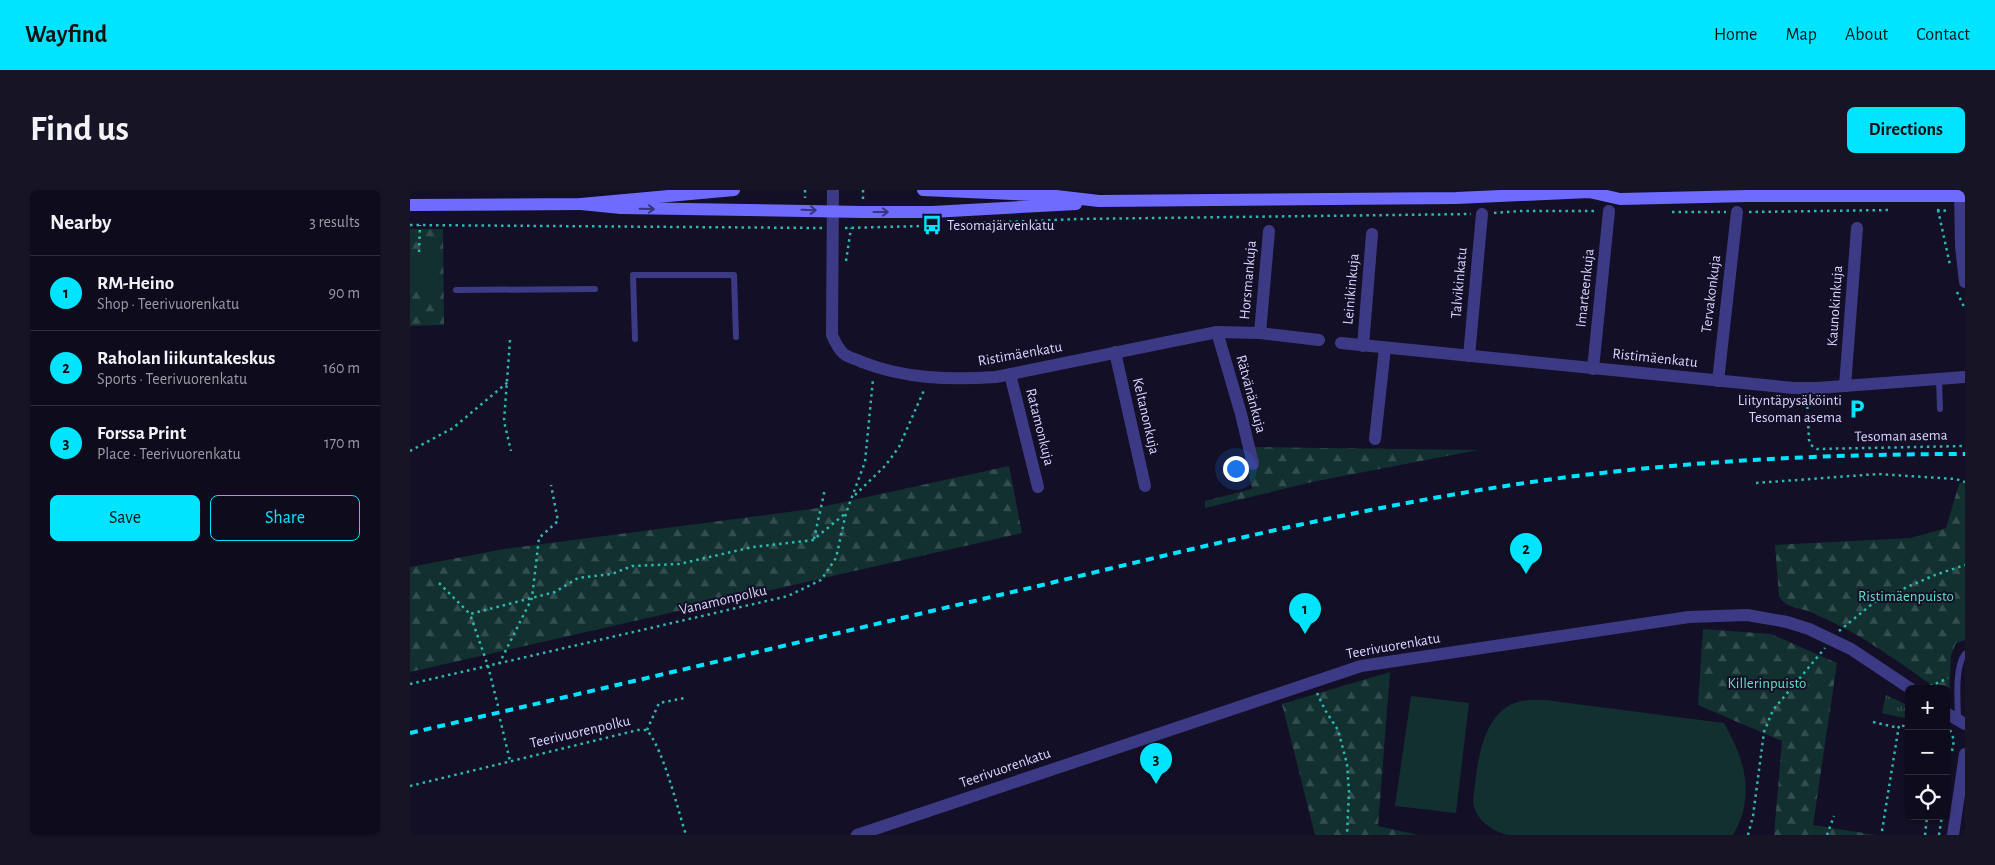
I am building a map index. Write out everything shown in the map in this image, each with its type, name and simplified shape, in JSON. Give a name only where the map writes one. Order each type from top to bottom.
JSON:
[{"type":"main road","points":[[410,205],[581,204],[734,190]]},
{"type":"main road","points":[[923,190],[1056,196],[1099,201]]},
{"type":"main road","points":[[581,204],[621,208],[932,212],[1061,206],[1099,201],[1456,198],[1598,191],[1620,200],[1754,196],[1962,194]]},
{"type":"street","name":"Ristimäenkatu","points":[[833,190],[832,335],[836,345],[845,355],[874,366],[904,374],[963,379],[1010,374],[1217,332],[1260,333],[1319,340]]},
{"type":"street","points":[[1962,194],[1960,211],[1961,246],[1965,282]]},
{"type":"street","name":"Imarteenkuja","points":[[1593,369],[1609,212]]},
{"type":"street","name":"Tervakonkuja","points":[[1718,381],[1737,212]]},
{"type":"street","name":"Talvikinkatu","points":[[1469,356],[1482,214]]},
{"type":"street","name":"Kaunokinkuja","points":[[1845,386],[1857,228]]},
{"type":"street","name":"Horsmankuja","points":[[1260,333],[1269,231]]},
{"type":"street","name":"Leinikinkuja","points":[[1362,346],[1372,234]]},
{"type":"street","name":"Rätvänänkuja","points":[[1217,332],[1241,414],[1253,464]]},
{"type":"street","name":"Ristimäenkatu","points":[[1342,343],[1593,369],[1807,388],[1965,377]]},
{"type":"street","points":[[1375,439],[1385,348]]},
{"type":"street","name":"Keltanonkuja","points":[[1115,352],[1145,486]]},
{"type":"street","name":"Ratamonkuja","points":[[1010,374],[1038,487]]},
{"type":"street","name":"Teerivuorenkatu","points":[[857,835],[1369,664],[1698,616],[1734,615],[1787,622],[1832,638],[1905,685]]},
{"type":"street","points":[[1953,835],[1965,754]]},
{"type":"lane","points":[[635,339],[634,275],[734,275],[736,337]]},
{"type":"lane","points":[[456,290],[595,289]]},
{"type":"lane","points":[[1939,379],[1940,409]]},
{"type":"lane","points":[[1957,723],[1959,670],[1961,659],[1965,654]]},
{"type":"path","points":[[1929,209],[1960,211]]},
{"type":"path","points":[[951,225],[1077,219],[1482,214],[1549,210],[1609,212]]},
{"type":"path","points":[[1664,212],[1893,210]]},
{"type":"path","points":[[410,225],[834,228],[925,226]]},
{"type":"path","points":[[420,225],[420,252]]},
{"type":"path","points":[[510,340],[504,421],[511,451]]},
{"type":"path","name":"Vanamonpolku","points":[[410,684],[788,596],[821,580],[836,558],[846,513],[854,496],[865,462],[874,366]]},
{"type":"path","points":[[854,496],[885,466],[899,447],[930,377]]},
{"type":"path","points":[[410,451],[453,428],[508,382]]},
{"type":"path","name":"Tesoman asema","points":[[1837,449],[1965,446]]},
{"type":"path","points":[[1756,483],[1878,474],[1956,479],[1965,482]]},
{"type":"path","points":[[499,664],[532,598],[539,538],[558,521],[551,485]]},
{"type":"path","points":[[813,540],[825,489]]},
{"type":"path","points":[[470,614],[555,592],[578,578],[612,574],[632,566],[678,564],[753,547],[813,540],[846,513]]},
{"type":"path","points":[[1748,835],[1753,816],[1764,732],[1773,710],[1832,638],[1858,614],[1877,600],[1935,575],[1965,566]]},
{"type":"path","points":[[439,583],[470,614],[488,666],[498,706]]},
{"type":"path","points":[[1933,685],[1949,678],[1959,670]]},
{"type":"path","points":[[1312,682],[1325,710],[1338,730],[1347,764],[1349,792],[1348,835]]},
{"type":"path","points":[[646,730],[659,704],[685,698]]},
{"type":"path","points":[[500,719],[510,761]]},
{"type":"path","points":[[1873,722],[1899,728]]},
{"type":"path","points":[[1951,755],[1957,723]]},
{"type":"path","points":[[1882,831],[1899,725],[1905,726]]},
{"type":"path","name":"Teerivuorenpolku","points":[[410,786],[638,730],[646,730],[653,738],[660,753],[686,835]]},
{"type":"path","points":[[1827,835],[1834,816]]},
{"type":"path","points":[[1925,835],[1927,820]]},
{"type":"path","points":[[1939,835],[1941,820]]},
{"type":"green space","points":[[410,229],[443,229],[444,325],[410,326],[410,290],[438,289],[438,252],[410,252]]},
{"type":"green space","points":[[438,251],[438,290],[410,290],[410,252]]},
{"type":"green space","points":[[1253,447],[1478,450],[1312,482],[1205,508],[1205,501],[1252,489],[1248,470],[1258,467]]},
{"type":"green space","points":[[1009,466],[1022,533],[410,672],[410,567],[504,549],[812,509]]},
{"type":"green space","name":"Ristimäenpuisto","points":[[1965,481],[1965,640],[1956,643],[1951,655],[1950,685],[1931,685],[1855,634],[1810,612],[1788,605],[1779,596],[1775,545],[1911,538],[1946,528],[1959,484]]},
{"type":"green space","name":"Killerinpuisto","points":[[1703,629],[1771,634],[1837,663],[1813,825],[1876,835],[1774,835],[1782,741],[1698,705]]},
{"type":"green space","points":[[1390,672],[1378,826],[1418,835],[1315,835],[1282,704]]},
{"type":"green space","points":[[1886,695],[1905,704],[1905,718],[1882,713]]},
{"type":"green space","points":[[1411,696],[1469,703],[1456,813],[1395,806]]},
{"type":"green space","points":[[1525,700],[1545,700],[1724,723],[1738,751],[1745,778],[1744,806],[1740,821],[1733,835],[1508,835],[1490,828],[1477,814],[1473,802],[1479,757],[1489,728],[1497,715],[1508,706]]},
{"type":"railway","points":[[410,733],[1238,538],[1440,497],[1624,470],[1721,462],[1868,455],[1965,454]]},
{"type":"place","name":"Tesomajärvenkatu","points":[[932,225]]},
{"type":"place","name":"Liityntäpysäköinti Tesoman asema","points":[[1857,409]]},
{"type":"place","name":"Raholan liikuntakeskus","points":[[1526,574]]},
{"type":"place","name":"RM-Heino","points":[[1305,634]]},
{"type":"place","name":"Forssa Print","points":[[1156,784]]}]
